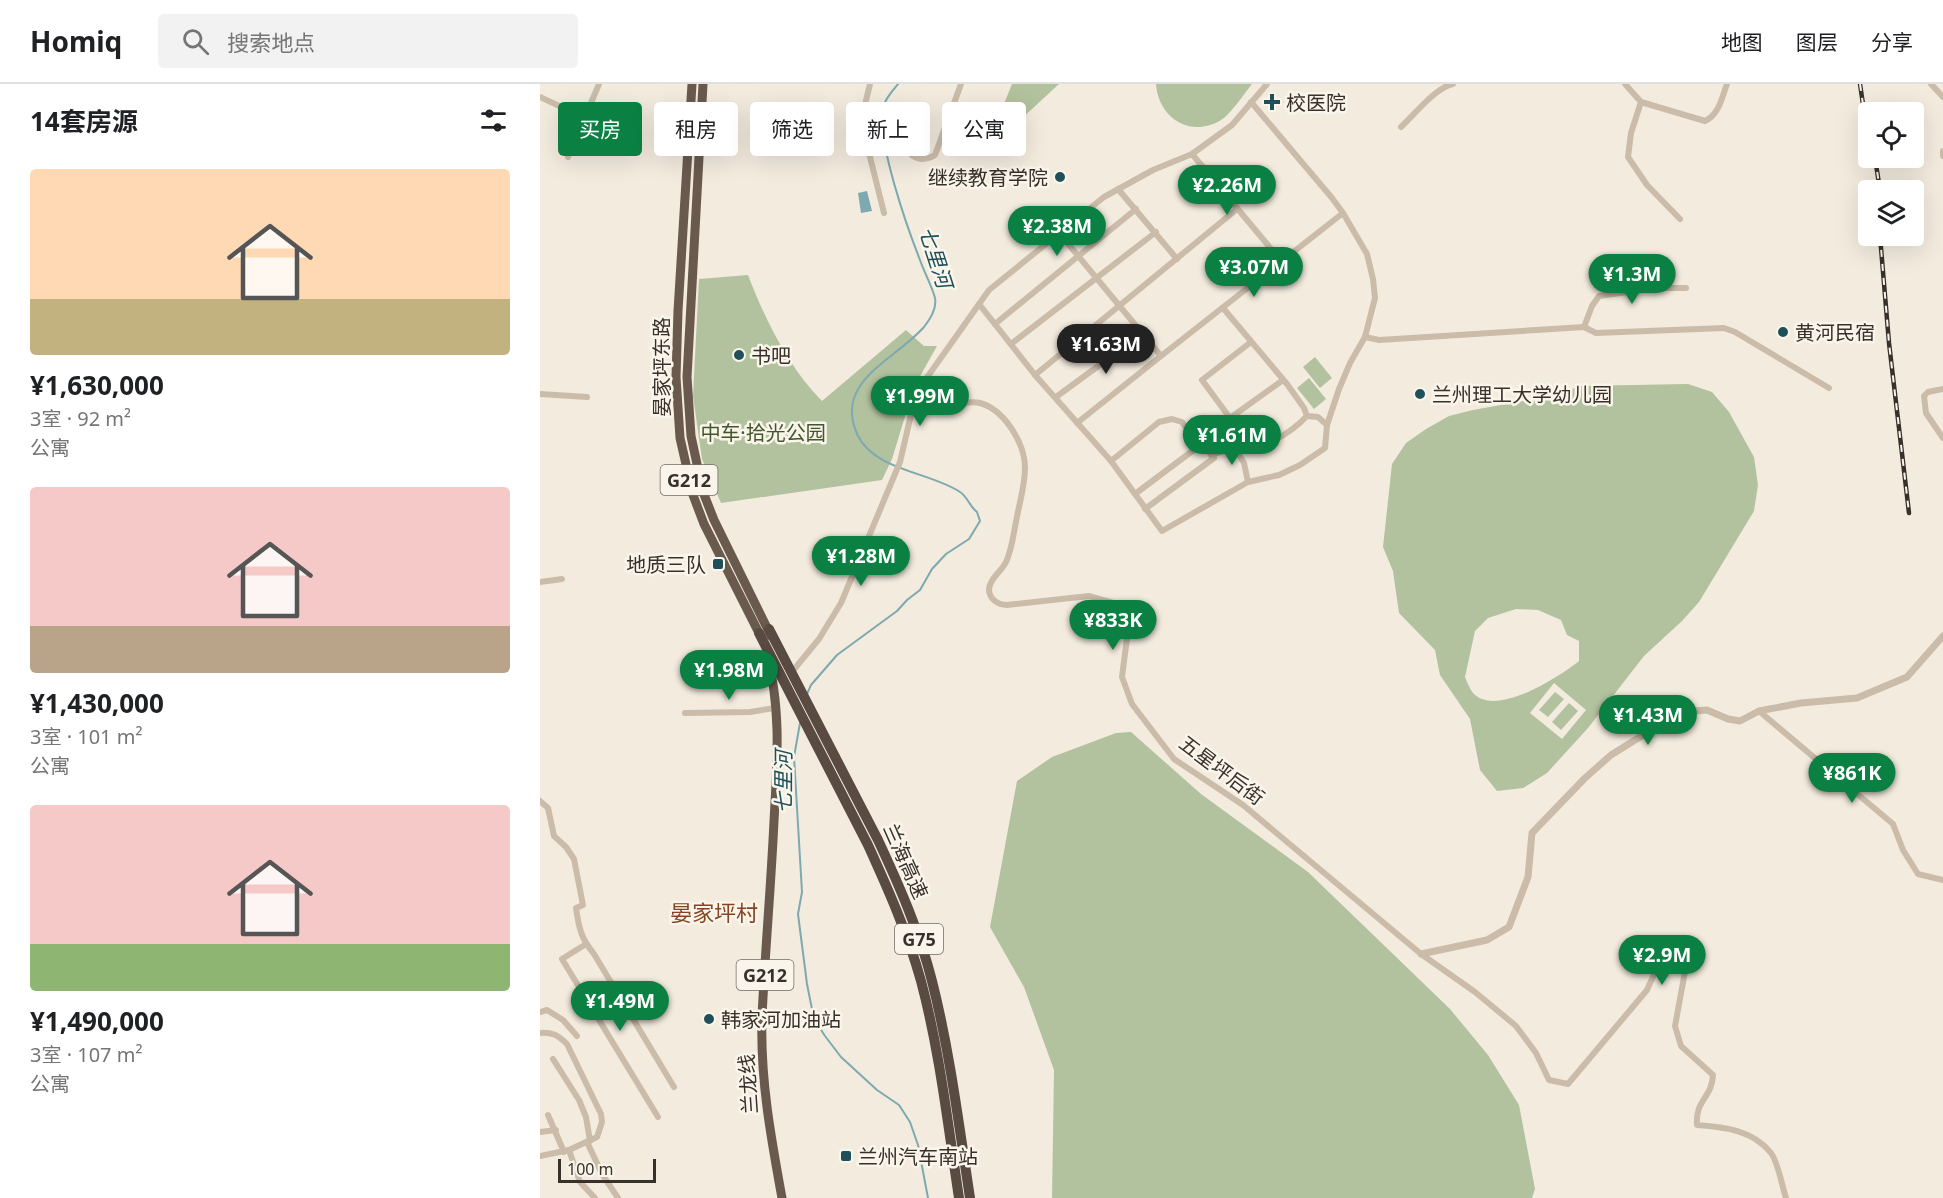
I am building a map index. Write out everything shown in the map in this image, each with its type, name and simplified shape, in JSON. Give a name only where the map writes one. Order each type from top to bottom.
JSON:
[{"type":"highway","name":"晏家坪东路","points":[[692,84],[678,311],[676,377],[680,438],[693,495],[717,551],[764,631]]},
{"type":"highway","name":"晏家坪东路","points":[[703,84],[687,408],[703,492],[764,631]]},
{"type":"highway","points":[[693,495],[703,492]]},
{"type":"highway","name":"兰海高速","points":[[764,631],[799,686],[882,849],[920,943],[942,1023],[970,1198]]},
{"type":"highway","name":"兰海高速","points":[[764,631],[778,670],[779,688],[793,698],[876,862],[910,946],[931,1025],[959,1198]]},
{"type":"highway","name":"兰龙线","points":[[764,631],[773,679],[779,688],[774,830],[762,1020],[763,1077],[782,1198]]},
{"type":"highway","name":"兰龙线","points":[[776,751],[776,708],[779,688]]},
{"type":"street","points":[[591,102],[599,84]]},
{"type":"street","points":[[870,84],[863,113],[864,133],[884,213]]},
{"type":"street","points":[[914,156],[928,159],[935,155],[961,84]]},
{"type":"street","points":[[779,688],[819,639],[841,603],[900,462],[916,393],[989,290],[1104,197],[1192,154],[1232,125],[1267,84]]},
{"type":"street","points":[[1434,84],[1441,91]]},
{"type":"street","points":[[1401,127],[1448,85],[1453,84]]},
{"type":"street","points":[[1625,84],[1641,102],[1705,121],[1713,117],[1716,112],[1727,84]]},
{"type":"street","points":[[1931,84],[1943,98]]},
{"type":"street","points":[[540,97],[558,105]]},
{"type":"street","points":[[979,304],[1035,375],[1111,461],[1162,531],[1248,482],[1279,475],[1319,454],[1325,448],[1327,425],[1339,389],[1365,337],[1375,298],[1373,279],[1367,254],[1343,213],[1251,102]]},
{"type":"street","points":[[1641,102],[1631,133],[1628,157],[1647,185],[1680,219]]},
{"type":"street","points":[[1192,154],[1282,262]]},
{"type":"street","points":[[1118,189],[1177,259]]},
{"type":"street","points":[[994,324],[1136,209]]},
{"type":"street","points":[[1035,375],[1237,209]]},
{"type":"street","points":[[1077,423],[1343,213]]},
{"type":"street","points":[[1011,344],[1156,232]]},
{"type":"street","points":[[1060,234],[1161,356]]},
{"type":"street","points":[[1584,327],[1599,296],[1655,288],[1686,288]]},
{"type":"street","points":[[1222,308],[1283,380],[1300,402],[1307,416]]},
{"type":"street","points":[[1365,337],[1379,340],[1584,327],[1596,333],[1724,328],[1735,332],[1829,388]]},
{"type":"street","points":[[1056,397],[1142,333]]},
{"type":"street","points":[[1251,342],[1202,380],[1230,418],[1283,380]]},
{"type":"street","name":"五星坪后街","points":[[923,384],[942,401],[980,403],[993,409],[1013,432],[1021,450],[1025,467],[1013,544],[1005,564],[990,585],[990,595],[993,600],[1007,605],[1089,596],[1113,603],[1122,616],[1127,638],[1122,677],[1131,704],[1174,759],[1243,804],[1421,954]]},
{"type":"street","points":[[1942,436],[1926,413],[1924,396],[1928,392],[1943,389]]},
{"type":"street","points":[[540,394],[587,397]]},
{"type":"street","points":[[1307,416],[1318,417],[1327,425]]},
{"type":"street","points":[[1211,455],[1224,451],[1237,451],[1280,439],[1297,427],[1307,416]]},
{"type":"street","points":[[1111,461],[1159,422],[1172,419],[1182,422],[1199,446],[1214,458],[1146,509]]},
{"type":"street","points":[[1135,494],[1199,446]]},
{"type":"street","points":[[1237,451],[1244,463],[1248,482]]},
{"type":"street","points":[[540,582],[561,579]]},
{"type":"street","points":[[1421,954],[1487,940],[1509,927],[1528,877],[1532,833],[1585,778],[1611,755],[1680,712],[1707,710],[1728,719],[1740,721],[1759,711],[1801,703],[1857,698],[1907,677],[1943,636]]},
{"type":"street","points":[[685,713],[750,712],[776,708]]},
{"type":"street","points":[[1759,711],[1893,824],[1903,850],[1918,874],[1943,880]]},
{"type":"street","points":[[540,801],[548,807],[554,836],[566,847],[574,859],[583,905],[576,908],[580,933],[674,1087]]},
{"type":"street","points":[[1421,954],[1475,992],[1516,1026],[1536,1053],[1549,1080],[1568,1084],[1647,990],[1668,943],[1674,938],[1685,940],[1689,950],[1675,1026],[1681,1046],[1713,1075],[1712,1087],[1696,1112],[1697,1125],[1716,1126],[1750,1134],[1772,1154],[1786,1198]]},
{"type":"street","points":[[586,944],[562,959],[658,1117]]},
{"type":"street","points":[[540,1012],[547,1010],[563,1020],[577,1036]]},
{"type":"street","points":[[540,1033],[549,1032],[559,1036],[567,1044],[601,1114],[601,1130],[597,1137],[566,1151],[540,1156]]},
{"type":"street","points":[[553,1059],[579,1100],[586,1117],[589,1141],[602,1174],[618,1198]]},
{"type":"street","points":[[548,1115],[580,1182],[595,1198]]},
{"type":"street","points":[[540,1132],[556,1131]]},
{"type":"green space","points":[[1012,84],[1059,84],[1026,114],[1026,102],[1005,102]]},
{"type":"green space","points":[[1156,84],[1252,84],[1225,117],[1209,125],[1198,127],[1187,126],[1169,115],[1158,96]]},
{"type":"green space","name":"中车·拾光公园","points":[[748,275],[788,358],[822,401],[906,330],[924,346],[937,346],[914,387],[892,459],[882,480],[721,503],[702,459],[693,396],[699,279]]},
{"type":"green space","points":[[1315,357],[1332,378],[1320,388],[1303,367]]},
{"type":"green space","points":[[1309,378],[1326,399],[1314,409],[1297,388]]},
{"type":"green space","points":[[1688,384],[1712,392],[1729,412],[1754,457],[1758,485],[1754,511],[1699,602],[1644,656],[1588,728],[1547,773],[1523,788],[1497,791],[1480,770],[1470,719],[1440,675],[1435,650],[1399,613],[1393,571],[1383,547],[1392,464],[1406,443],[1449,416],[1556,395],[1580,386]],"holes":[[[1516,609],[1538,610],[1561,620],[1567,635],[1579,641],[1579,661],[1543,685],[1527,692],[1496,701],[1483,699],[1473,693],[1465,677],[1475,631],[1488,618]],[[1554,683],[1586,710],[1562,739],[1530,713]]]},
{"type":"green space","points":[[1555,692],[1564,699],[1548,717],[1539,710]]},
{"type":"green space","points":[[1569,703],[1578,711],[1561,730],[1552,722]]},
{"type":"green space","points":[[1131,732],[1201,794],[1308,872],[1450,1009],[1488,1055],[1519,1105],[1535,1189],[1532,1198],[1052,1198],[1054,1070],[1024,987],[990,927],[1017,781],[1052,757],[1116,733]]},
{"type":"water","points":[[867,191],[872,211],[861,213],[858,193]]},
{"type":"waterway","name":"七里河","points":[[807,694],[811,685],[837,655],[897,611],[920,590],[932,569],[946,554],[969,539],[980,521],[977,512],[960,492],[877,457],[866,448],[858,436],[852,417],[853,401],[860,387],[870,374],[924,327],[935,306],[934,293],[901,206],[884,140],[883,107],[898,84]]},
{"type":"waterway","name":"七里河","points":[[800,723],[794,757],[802,892],[798,914],[814,1019],[841,1057],[877,1090],[899,1105],[910,1122],[918,1145],[928,1198]]},
{"type":"railway","points":[[1860,84],[1863,102]]},
{"type":"railway","points":[[1877,168],[1878,180]]},
{"type":"railway","points":[[1881,246],[1889,343],[1909,513]]},
{"type":"place","name":"校医院","points":[[1272,102]]},
{"type":"place","name":"继续教育学院","points":[[1060,177]]},
{"type":"place","name":"黄河民宿","points":[[1783,332]]},
{"type":"place","name":"书吧","points":[[739,355]]},
{"type":"place","name":"兰州理工大学幼儿园","points":[[1420,394]]},
{"type":"place","name":"地质三队","points":[[718,564]]},
{"type":"place","name":"韩家河加油站","points":[[709,1019]]},
{"type":"place","name":"兰州汽车南站","points":[[846,1156]]},
{"type":"district","name":"晏家坪村","points":[[714,912]]}]
